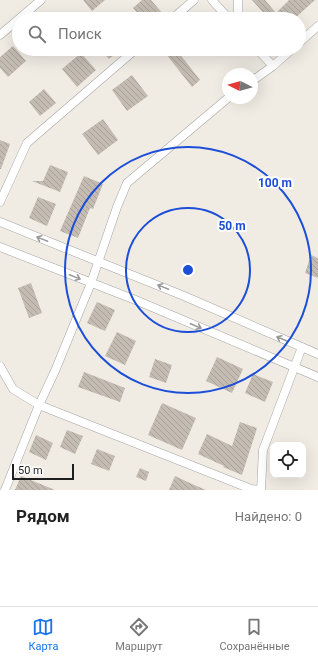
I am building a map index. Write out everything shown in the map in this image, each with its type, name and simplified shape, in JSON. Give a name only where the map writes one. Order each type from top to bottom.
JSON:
[{"type":"street","points":[[27,12],[41,0]]},
{"type":"street","points":[[180,12],[194,0]]},
{"type":"street","points":[[212,0],[223,12]]},
{"type":"street","points":[[238,0],[238,12]]},
{"type":"street","points":[[0,35],[12,25]]},
{"type":"street","points":[[306,37],[318,26]]},
{"type":"street","points":[[0,202],[27,143],[128,56]]},
{"type":"street","points":[[264,56],[273,66]]},
{"type":"street","points":[[258,77],[284,56]]},
{"type":"street","points":[[6,490],[40,405],[92,283],[117,207],[127,183],[222,103]]},
{"type":"street","points":[[0,222],[99,261],[318,354]]},
{"type":"street","points":[[0,247],[133,299],[318,377]]},
{"type":"street","points":[[0,366],[13,389],[40,405],[251,489],[260,490],[263,450],[302,347]]},
{"type":"building","points":[[83,0],[105,0],[92,11]]},
{"type":"building","points":[[142,0],[151,0],[161,12],[137,12],[133,8]]},
{"type":"building","points":[[252,0],[265,0],[275,12],[263,12]]},
{"type":"building","points":[[289,0],[315,0],[302,12],[277,12]]},
{"type":"building","points":[[12,47],[12,56],[22,56],[26,61],[8,77],[0,68],[0,57]]},
{"type":"building","points":[[77,56],[84,56],[96,70],[77,87],[62,69]]},
{"type":"building","points":[[168,56],[181,56],[200,80],[192,87]]},
{"type":"building","points":[[132,75],[148,96],[127,111],[112,90]]},
{"type":"building","points":[[44,89],[56,103],[40,116],[29,102]]},
{"type":"building","points":[[103,119],[118,140],[98,155],[82,134]]},
{"type":"building","points":[[0,140],[10,144],[1,169],[0,169]]},
{"type":"building","points":[[50,165],[68,172],[60,192],[32,181],[43,181]]},
{"type":"building","points":[[84,176],[103,184],[93,209],[90,208],[78,238],[60,231]]},
{"type":"building","points":[[38,197],[56,204],[47,226],[29,218]]},
{"type":"building","points":[[311,255],[318,258],[318,278],[305,273]]},
{"type":"building","points":[[31,283],[42,313],[29,318],[18,288]]},
{"type":"building","points":[[97,302],[115,310],[105,331],[87,323]]},
{"type":"building","points":[[117,332],[136,341],[125,365],[105,356]]},
{"type":"building","points":[[217,357],[243,369],[232,393],[206,381]]},
{"type":"building","points":[[155,359],[172,365],[166,383],[149,377]]},
{"type":"building","points":[[84,372],[125,388],[120,402],[78,387]]},
{"type":"building","points":[[253,374],[273,382],[265,402],[245,393]]},
{"type":"building","points":[[162,403],[196,418],[182,450],[148,435]]},
{"type":"building","points":[[240,422],[257,428],[242,475],[198,454],[207,434],[232,446]]},
{"type":"building","points":[[67,430],[83,436],[75,454],[60,447]]},
{"type":"building","points":[[36,435],[53,443],[46,460],[29,452]]},
{"type":"building","points":[[97,449],[115,456],[109,471],[91,464]]},
{"type":"building","points":[[140,468],[149,472],[146,481],[136,477]]},
{"type":"building","points":[[21,476],[55,490],[15,490]]},
{"type":"building","points":[[175,476],[192,484],[206,490],[169,490]]}]
